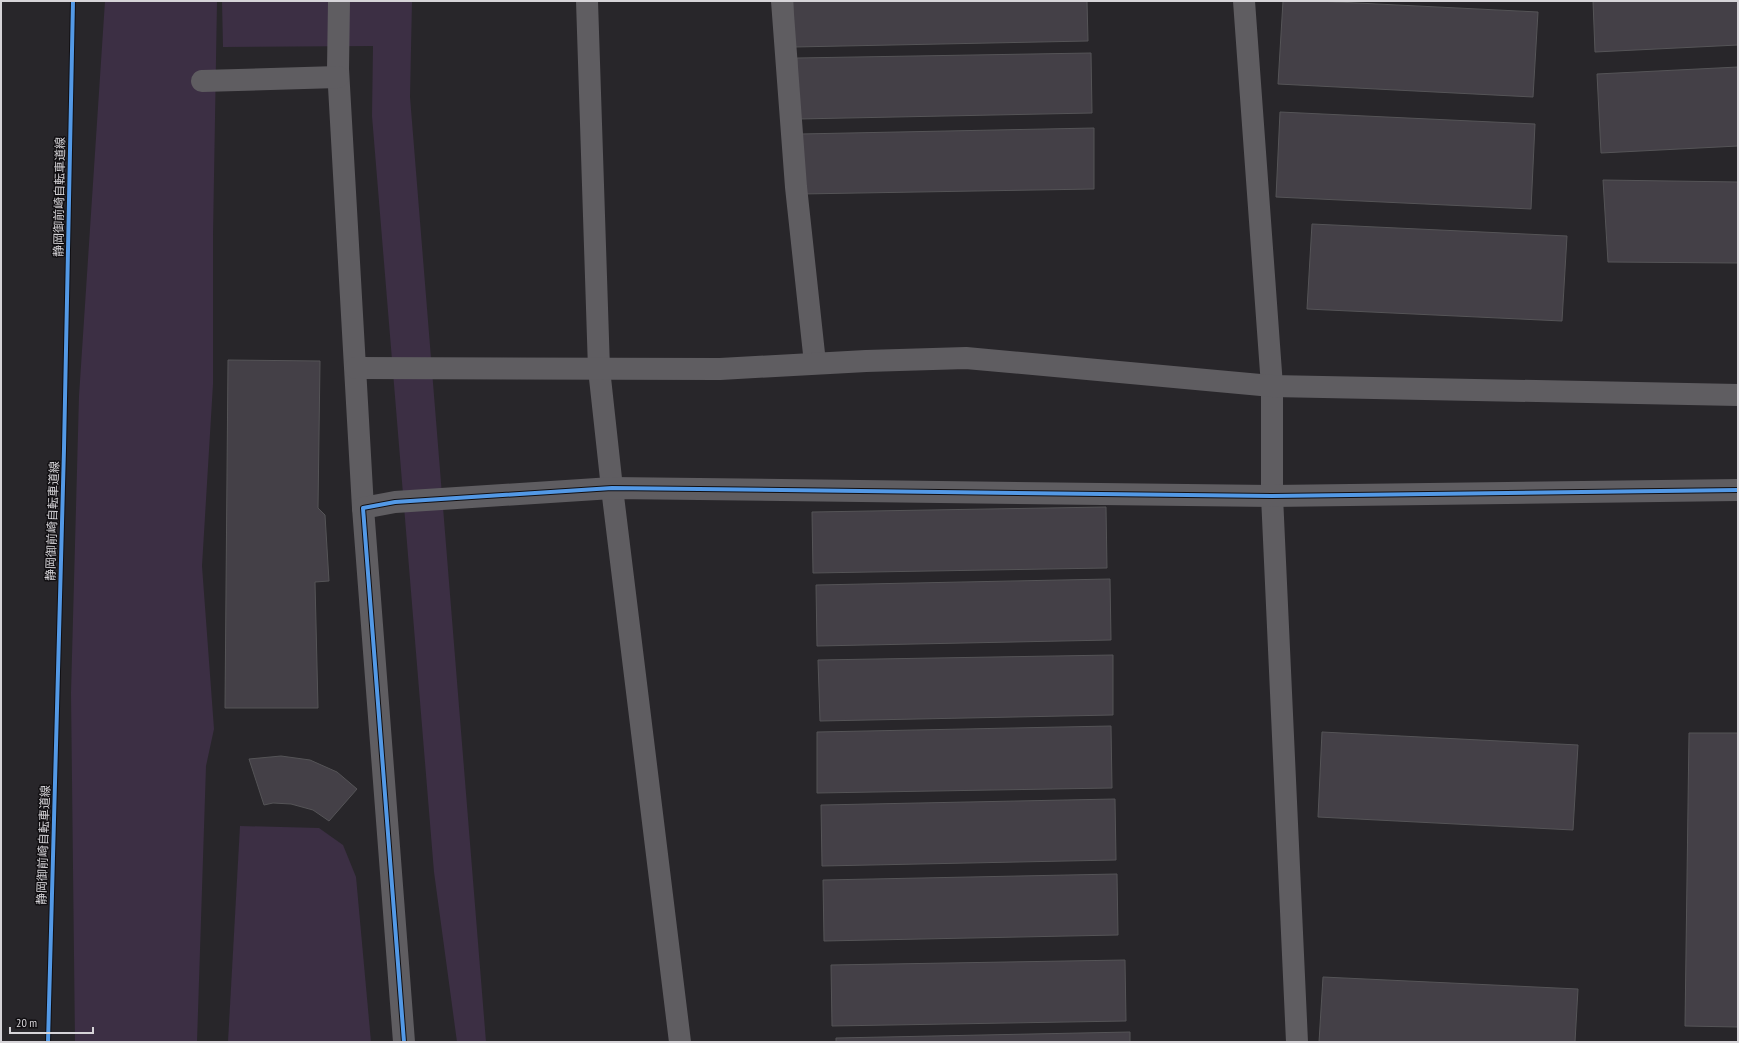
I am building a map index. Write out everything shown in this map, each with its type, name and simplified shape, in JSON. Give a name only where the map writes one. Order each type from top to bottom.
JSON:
[{"type":"street","points":[[339,1],[338,77],[363,508],[404,1042]]},
{"type":"street","points":[[587,1],[599,369],[612,488],[680,1042]]},
{"type":"street","points":[[782,1],[796,187],[815,363]]},
{"type":"street","points":[[1244,1],[1272,386],[1272,496],[1297,1042]]},
{"type":"street","points":[[202,81],[338,77]]},
{"type":"street","points":[[356,368],[720,368],[966,358],[1272,386],[1738,396]]},
{"type":"street","points":[[363,508],[395,502],[612,488],[1272,496],[1738,490]]},
{"type":"shaded area","points":[[105,1],[217,1],[213,235],[213,384],[202,566],[214,729],[206,766],[197,1042],[75,1042],[71,693],[79,396]]},
{"type":"shaded area","points":[[222,1],[412,1],[410,97],[486,1042],[457,1042],[434,872],[372,116],[373,46],[223,47]]},
{"type":"shaded area","points":[[240,826],[319,828],[343,845],[356,877],[371,1042],[228,1042]]},
{"type":"building","points":[[793,1],[1087,1],[1088,41],[794,47]]},
{"type":"building","points":[[1283,1],[1317,1],[1538,12],[1533,97],[1278,84]]},
{"type":"building","points":[[1593,1],[1738,1],[1738,45],[1595,52]]},
{"type":"building","points":[[1091,53],[1092,113],[798,119],[797,58]]},
{"type":"building","points":[[1738,67],[1738,146],[1601,153],[1597,74]]},
{"type":"building","points":[[1280,112],[1535,124],[1531,209],[1276,197]]},
{"type":"building","points":[[1094,128],[1094,189],[801,194],[800,134]]},
{"type":"building","points":[[1603,180],[1738,182],[1738,263],[1608,262]]},
{"type":"building","points":[[1312,224],[1567,236],[1562,321],[1307,309]]},
{"type":"building","points":[[228,360],[320,361],[318,508],[325,515],[329,581],[315,582],[318,708],[225,708]]},
{"type":"building","points":[[1106,507],[1107,568],[813,573],[812,512]]},
{"type":"building","points":[[1110,579],[1111,640],[817,646],[816,585]]},
{"type":"building","points":[[1113,655],[1113,715],[820,721],[818,660]]},
{"type":"building","points":[[1111,726],[1112,788],[817,793],[817,732]]},
{"type":"building","points":[[1322,732],[1578,745],[1573,830],[1318,817]]},
{"type":"building","points":[[1689,733],[1738,733],[1738,1027],[1685,1026]]},
{"type":"building","points":[[281,756],[310,760],[337,772],[357,789],[329,821],[313,810],[291,804],[273,803],[264,805],[249,759]]},
{"type":"building","points":[[1115,799],[1116,860],[822,866],[821,805]]},
{"type":"building","points":[[1117,874],[1118,935],[824,941],[823,880]]},
{"type":"building","points":[[1125,960],[1126,1021],[832,1026],[831,965]]},
{"type":"building","points":[[1323,977],[1578,989],[1575,1042],[1319,1042]]},
{"type":"building","points":[[1130,1032],[1130,1042],[836,1042],[836,1038]]},
{"type":"cycle path","name":"静岡御前崎自転車道線","points":[[48,1042],[64,449],[73,1]]},
{"type":"cycle path","points":[[404,1042],[363,508],[395,502],[612,488],[1272,496],[1738,490]]}]
